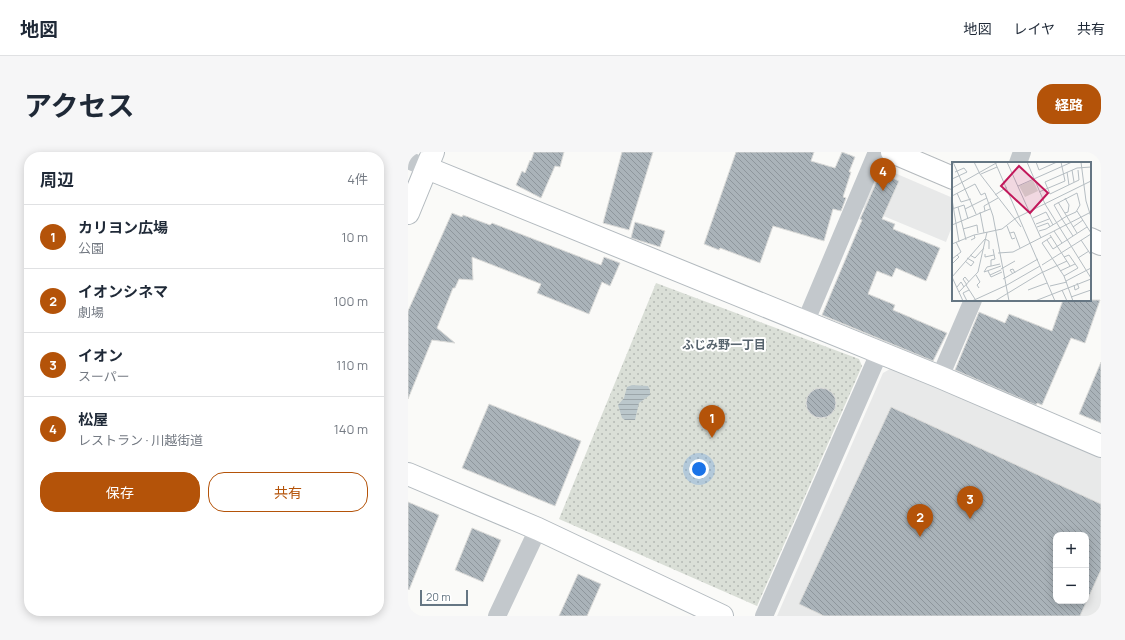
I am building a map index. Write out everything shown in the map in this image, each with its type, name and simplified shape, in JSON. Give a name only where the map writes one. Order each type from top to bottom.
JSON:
[{"type":"main road","points":[[892,152],[952,178]]},
{"type":"main road","points":[[408,213],[423,160],[805,323],[940,377],[1101,446]]},
{"type":"main road","points":[[1091,239],[1101,244]]},
{"type":"main road","points":[[408,474],[538,529],[722,616]]},
{"type":"street","points":[[805,323],[877,152]]},
{"type":"street","points":[[1018,162],[1022,152]]},
{"type":"street","points":[[940,377],[973,301]]},
{"type":"street","points":[[764,616],[879,353]]},
{"type":"street","points":[[497,616],[538,529]]},
{"type":"shaded area","points":[[883,168],[952,198],[952,227],[946,242],[862,207],[877,170]]},
{"type":"shaded area","points":[[656,283],[859,359],[862,366],[757,606],[559,519]]},
{"type":"shaded area","points":[[890,369],[1101,456],[1101,616],[777,616],[883,373]]},
{"type":"shaded area","points":[[632,385],[648,386],[650,395],[639,403],[635,420],[625,420],[622,418],[618,405],[624,398],[627,387]]},
{"type":"building","points":[[534,152],[564,152],[560,167],[555,166],[541,198],[516,185],[522,171],[525,173]]},
{"type":"building","points":[[622,152],[653,152],[629,230],[603,223]]},
{"type":"building","points":[[736,152],[814,152],[811,161],[835,168],[842,152],[855,157],[849,172],[851,172],[843,197],[846,198],[841,211],[833,209],[824,241],[773,226],[760,263],[720,248],[719,250],[704,244]]},
{"type":"building","points":[[884,174],[899,181],[882,219],[895,224],[893,229],[940,248],[926,281],[896,268],[892,277],[877,271],[868,294],[895,305],[893,310],[947,333],[933,361],[822,315],[862,220],[860,219],[879,176],[882,178]]},
{"type":"building","points":[[452,213],[462,217],[463,215],[490,225],[492,223],[601,265],[604,257],[620,263],[610,286],[602,282],[589,314],[537,293],[541,284],[472,257],[473,280],[459,279],[455,288],[453,288],[437,328],[455,343],[432,340],[408,399],[408,311]]},
{"type":"building","points":[[635,222],[665,231],[660,247],[631,238]]},
{"type":"building","points":[[1100,300],[1085,343],[1071,338],[1042,405],[1037,403],[1036,405],[955,370],[979,312],[1005,323],[1009,314],[1052,331],[1063,301]]},
{"type":"building","points":[[1101,362],[1101,423],[1079,414]]},
{"type":"building","points":[[821,388],[827,389],[835,397],[835,409],[827,417],[821,418],[815,417],[807,409],[806,403],[807,397],[815,389]]},
{"type":"building","points":[[489,404],[581,441],[555,506],[462,468]]},
{"type":"building","points":[[891,407],[1101,504],[1101,570],[1089,596],[1089,532],[1053,532],[1053,604],[1085,604],[1080,616],[824,616],[799,604]]},
{"type":"building","points":[[408,502],[439,515],[409,590],[408,589]]},
{"type":"building","points":[[472,528],[501,540],[483,582],[455,570]]},
{"type":"building","points":[[578,574],[601,584],[587,616],[559,616]]},
{"type":"place","name":"松屋","points":[[883,191]]},
{"type":"place","name":"カリヨン広場","points":[[712,438]]},
{"type":"place","name":"イオン","points":[[970,519]]},
{"type":"place","name":"イオンシネマ","points":[[920,537]]},
{"type":"district","name":"ふじみ野一丁目","points":[[724,344]]}]
